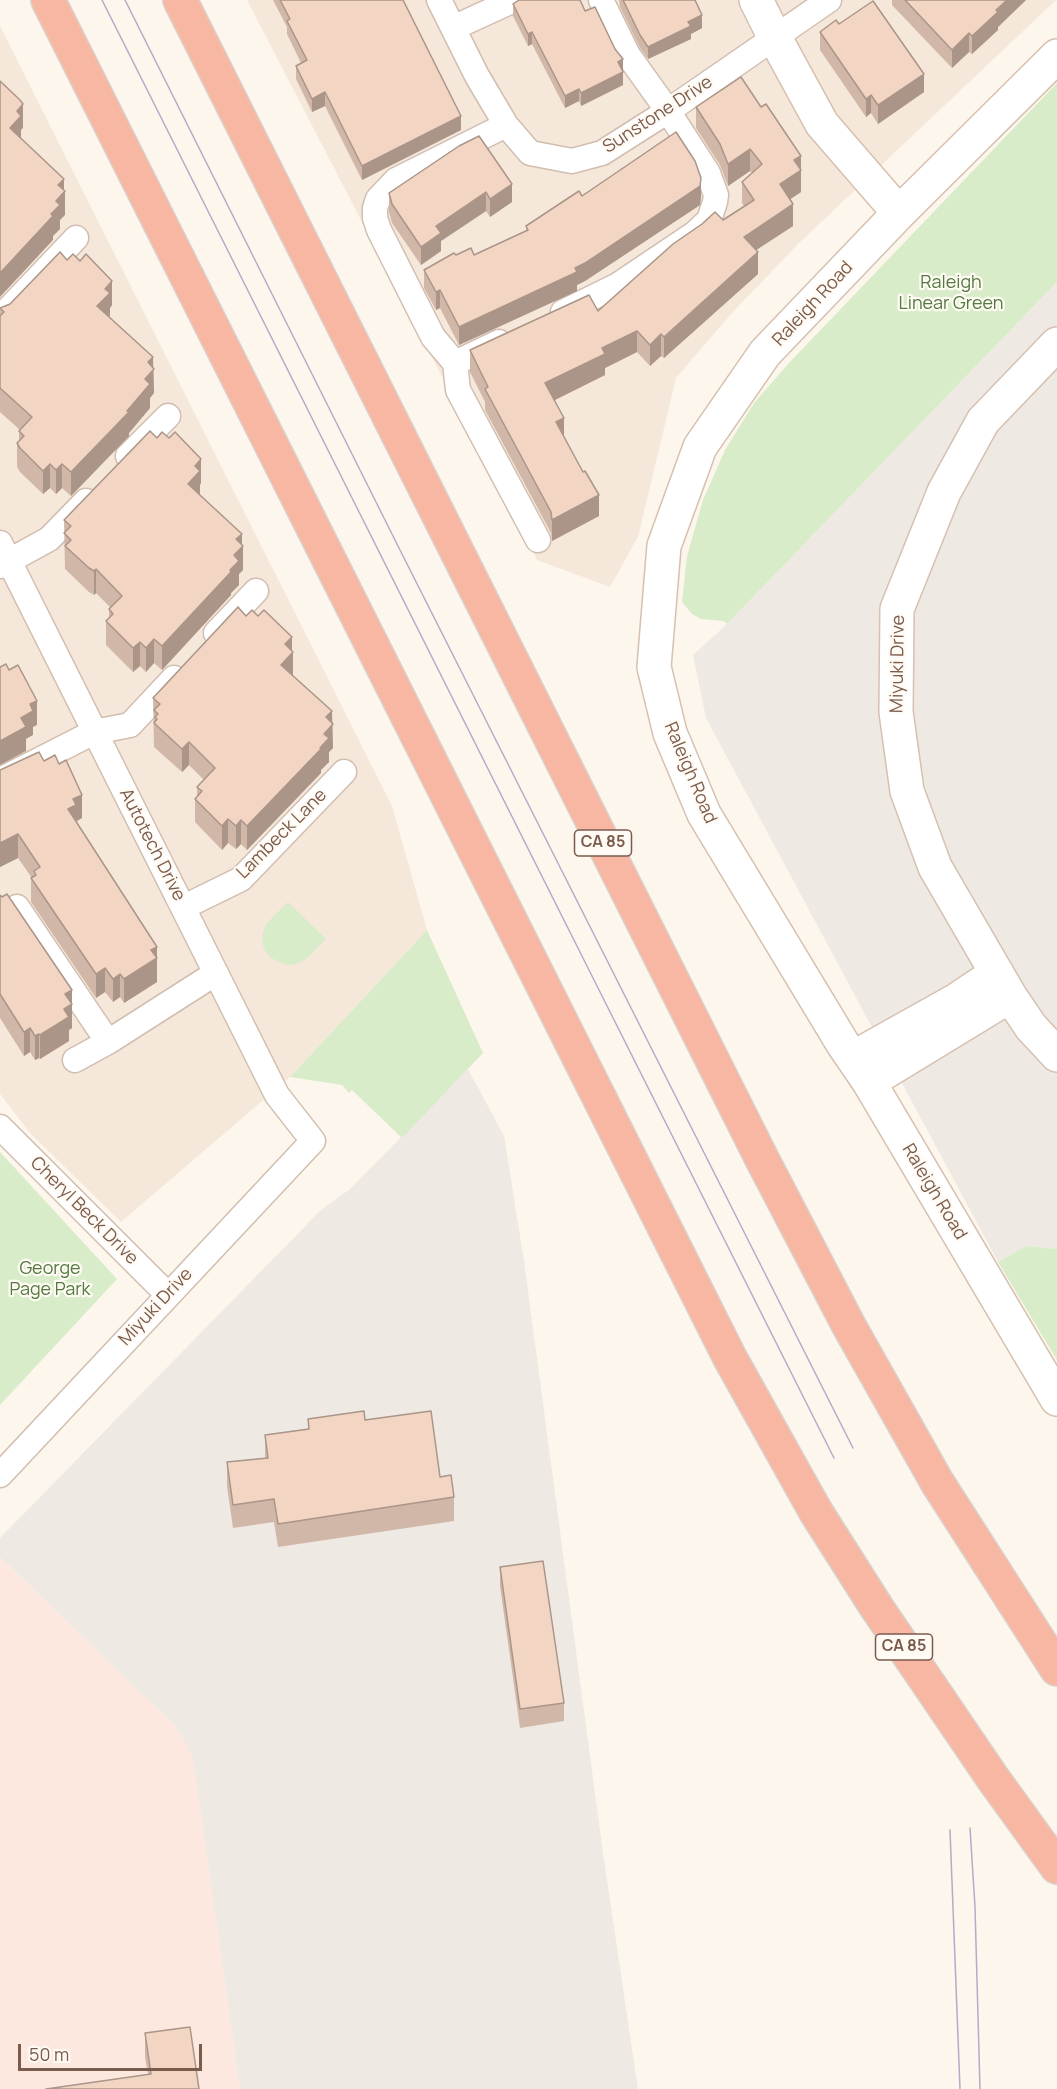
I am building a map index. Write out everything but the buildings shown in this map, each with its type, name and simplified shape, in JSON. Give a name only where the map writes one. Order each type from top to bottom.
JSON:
[{"type":"highway","name":"CA 85","points":[[48,0],[730,1358],[816,1512],[877,1608],[994,1780],[1057,1867]]},
{"type":"highway","name":"CA 85","points":[[180,0],[762,1159],[849,1326],[937,1482],[1057,1669]]},
{"type":"street","name":"Sunstone Drive","points":[[439,0],[477,76],[506,125],[530,153],[572,161],[602,153],[668,111],[829,0]]},
{"type":"street","points":[[453,28],[514,0]]},
{"type":"street","points":[[548,320],[618,285],[694,234],[709,220],[716,195],[708,173],[628,55],[601,0]]},
{"type":"street","points":[[756,0],[822,123],[898,213]]},
{"type":"street","name":"Raleigh Road","points":[[1057,56],[898,213],[765,353],[700,447],[664,546],[654,667],[670,733],[704,814],[861,1070],[1057,1399]]},
{"type":"street","points":[[506,125],[396,180],[378,199],[375,218],[433,337],[455,363],[458,390],[538,540]]},
{"type":"street","points":[[0,318],[76,238]]},
{"type":"street","points":[[455,363],[517,334]]},
{"type":"street","name":"Miyuki Drive","points":[[1057,345],[983,421],[944,492],[897,609],[896,712],[907,791],[935,867],[1003,985],[1031,1027],[1057,1055]]},
{"type":"street","points":[[3,557],[49,539],[168,416]]},
{"type":"street","name":"Autotech Drive","points":[[3,557],[184,907],[277,1095],[313,1141]]},
{"type":"street","points":[[0,780],[94,732],[130,724],[256,591]]},
{"type":"street","name":"Lambeck Lane","points":[[184,907],[241,879],[344,772]]},
{"type":"street","points":[[17,906],[108,1042]]},
{"type":"street","points":[[75,1060],[108,1042],[216,973]]},
{"type":"street","points":[[861,1070],[1003,985]]},
{"type":"street","name":"Cheryl Beck Drive","points":[[0,1128],[167,1294]]},
{"type":"street","name":"Miyuki Drive","points":[[0,1475],[167,1294],[313,1141]]},
{"type":"shaded area","points":[[247,0],[1056,0],[798,244],[731,314],[676,378],[638,537],[610,587],[537,560]]},
{"type":"shaded area","points":[[0,26],[392,806],[427,930],[290,1077],[121,1222],[30,1133],[0,1094]]},
{"type":"shaded area","points":[[1057,282],[1057,1249],[1026,1246],[998,1262],[706,718],[693,655],[727,624]]},
{"type":"shaded area","points":[[468,1069],[504,1136],[524,1261],[603,1853],[638,2089],[240,2089],[194,1765],[188,1747],[174,1725],[0,1557],[0,1538],[321,1210],[350,1189]]},
{"type":"shaded area","points":[[0,1557],[174,1725],[188,1747],[194,1764],[240,2089],[0,2089]]},
{"type":"green space","name":"Raleigh Linear Green","points":[[1057,83],[1057,282],[727,624],[723,621],[701,619],[692,614],[682,602],[687,556],[703,500],[725,450],[754,403],[789,363]]},
{"type":"green space","points":[[288,902],[326,939],[306,959],[287,965],[271,958],[262,942],[266,924]]},
{"type":"green space","points":[[427,930],[483,1053],[402,1138],[352,1090],[349,1093],[342,1085],[290,1077]]},
{"type":"green space","name":"George Page Park","points":[[0,1152],[117,1279],[0,1405]]},
{"type":"green space","points":[[1026,1246],[1057,1249],[1057,1360],[998,1262]]},
{"type":"tram line","points":[[102,0],[834,1458]]},
{"type":"tram line","points":[[125,0],[853,1448]]},
{"type":"tram line","points":[[970,1828],[975,1907],[980,2089]]},
{"type":"tram line","points":[[950,1830],[960,2089]]}]
